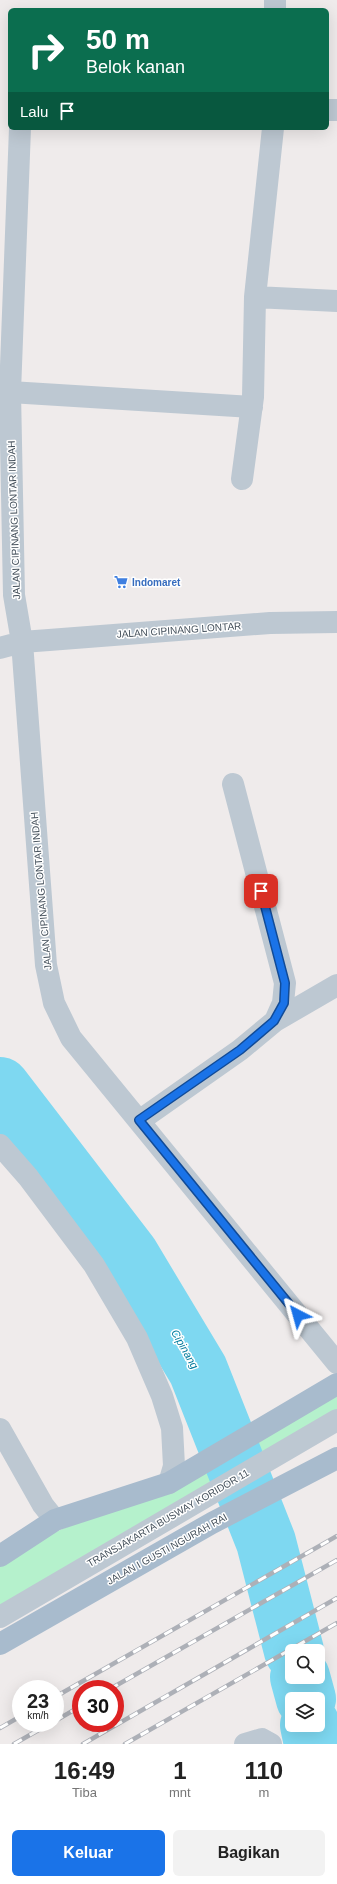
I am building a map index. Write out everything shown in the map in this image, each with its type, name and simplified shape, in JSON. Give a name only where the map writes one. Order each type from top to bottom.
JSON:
[{"type":"main road","points":[[0,1556],[55,1520],[169,1483],[337,1384]]},
{"type":"main road","name":"JALAN I GUSTI NGURAH RAI","points":[[0,1644],[212,1523],[337,1458]]},
{"type":"street","name":"JALAN CIPINANG LONTAR INDAH","points":[[20,130],[10,392],[14,595],[22,642],[46,965],[54,1003],[71,1038],[337,1363]]},
{"type":"street","points":[[242,479],[252,407],[255,297],[273,130]]},
{"type":"street","points":[[255,297],[337,301]]},
{"type":"street","points":[[10,392],[252,407]]},
{"type":"street","name":"JALAN CIPINANG LONTAR","points":[[0,648],[22,642],[235,625],[337,622]]},
{"type":"street","points":[[233,784],[285,983],[284,1003],[274,1021]]},
{"type":"street","points":[[139,1120],[240,1050],[274,1021],[337,985]]},
{"type":"street","points":[[0,1145],[28,1177],[94,1266],[137,1338],[162,1396],[172,1428],[174,1466],[169,1483]]},
{"type":"street","name":"TRANSJAKARTA BUSWAY KORIDOR 11","points":[[0,1617],[330,1424]]},
{"type":"street","points":[[0,1429],[43,1505],[55,1520]]},
{"type":"street","points":[[245,1744],[262,1739],[270,1744]]},
{"type":"green space","points":[[337,1384],[337,1419],[0,1617],[0,1556],[169,1483]]},
{"type":"waterway","name":"Cipinang","points":[[0,1087],[129,1255],[198,1370],[266,1542],[292,1644]]},
{"type":"waterway","name":"Cipinang","points":[[302,1684],[304,1692]]},
{"type":"waterway","name":"Cipinang","points":[[311,1732],[314,1744]]},
{"type":"railway","points":[[64,1692],[337,1536]]},
{"type":"railway","points":[[124,1681],[337,1560]]},
{"type":"railway","points":[[83,1744],[337,1598]]},
{"type":"railway","points":[[125,1744],[337,1623]]},
{"type":"railway","points":[[64,1716],[72,1711]]},
{"type":"railway","points":[[0,1728],[12,1721]]},
{"type":"railway","points":[[14,1744],[35,1732]]},
{"type":"place","name":"Indomaret","points":[[121,582]]},
{"type":"route","points":[[261,891],[285,983],[284,1003],[274,1021],[240,1050],[139,1120],[298,1315]]}]
